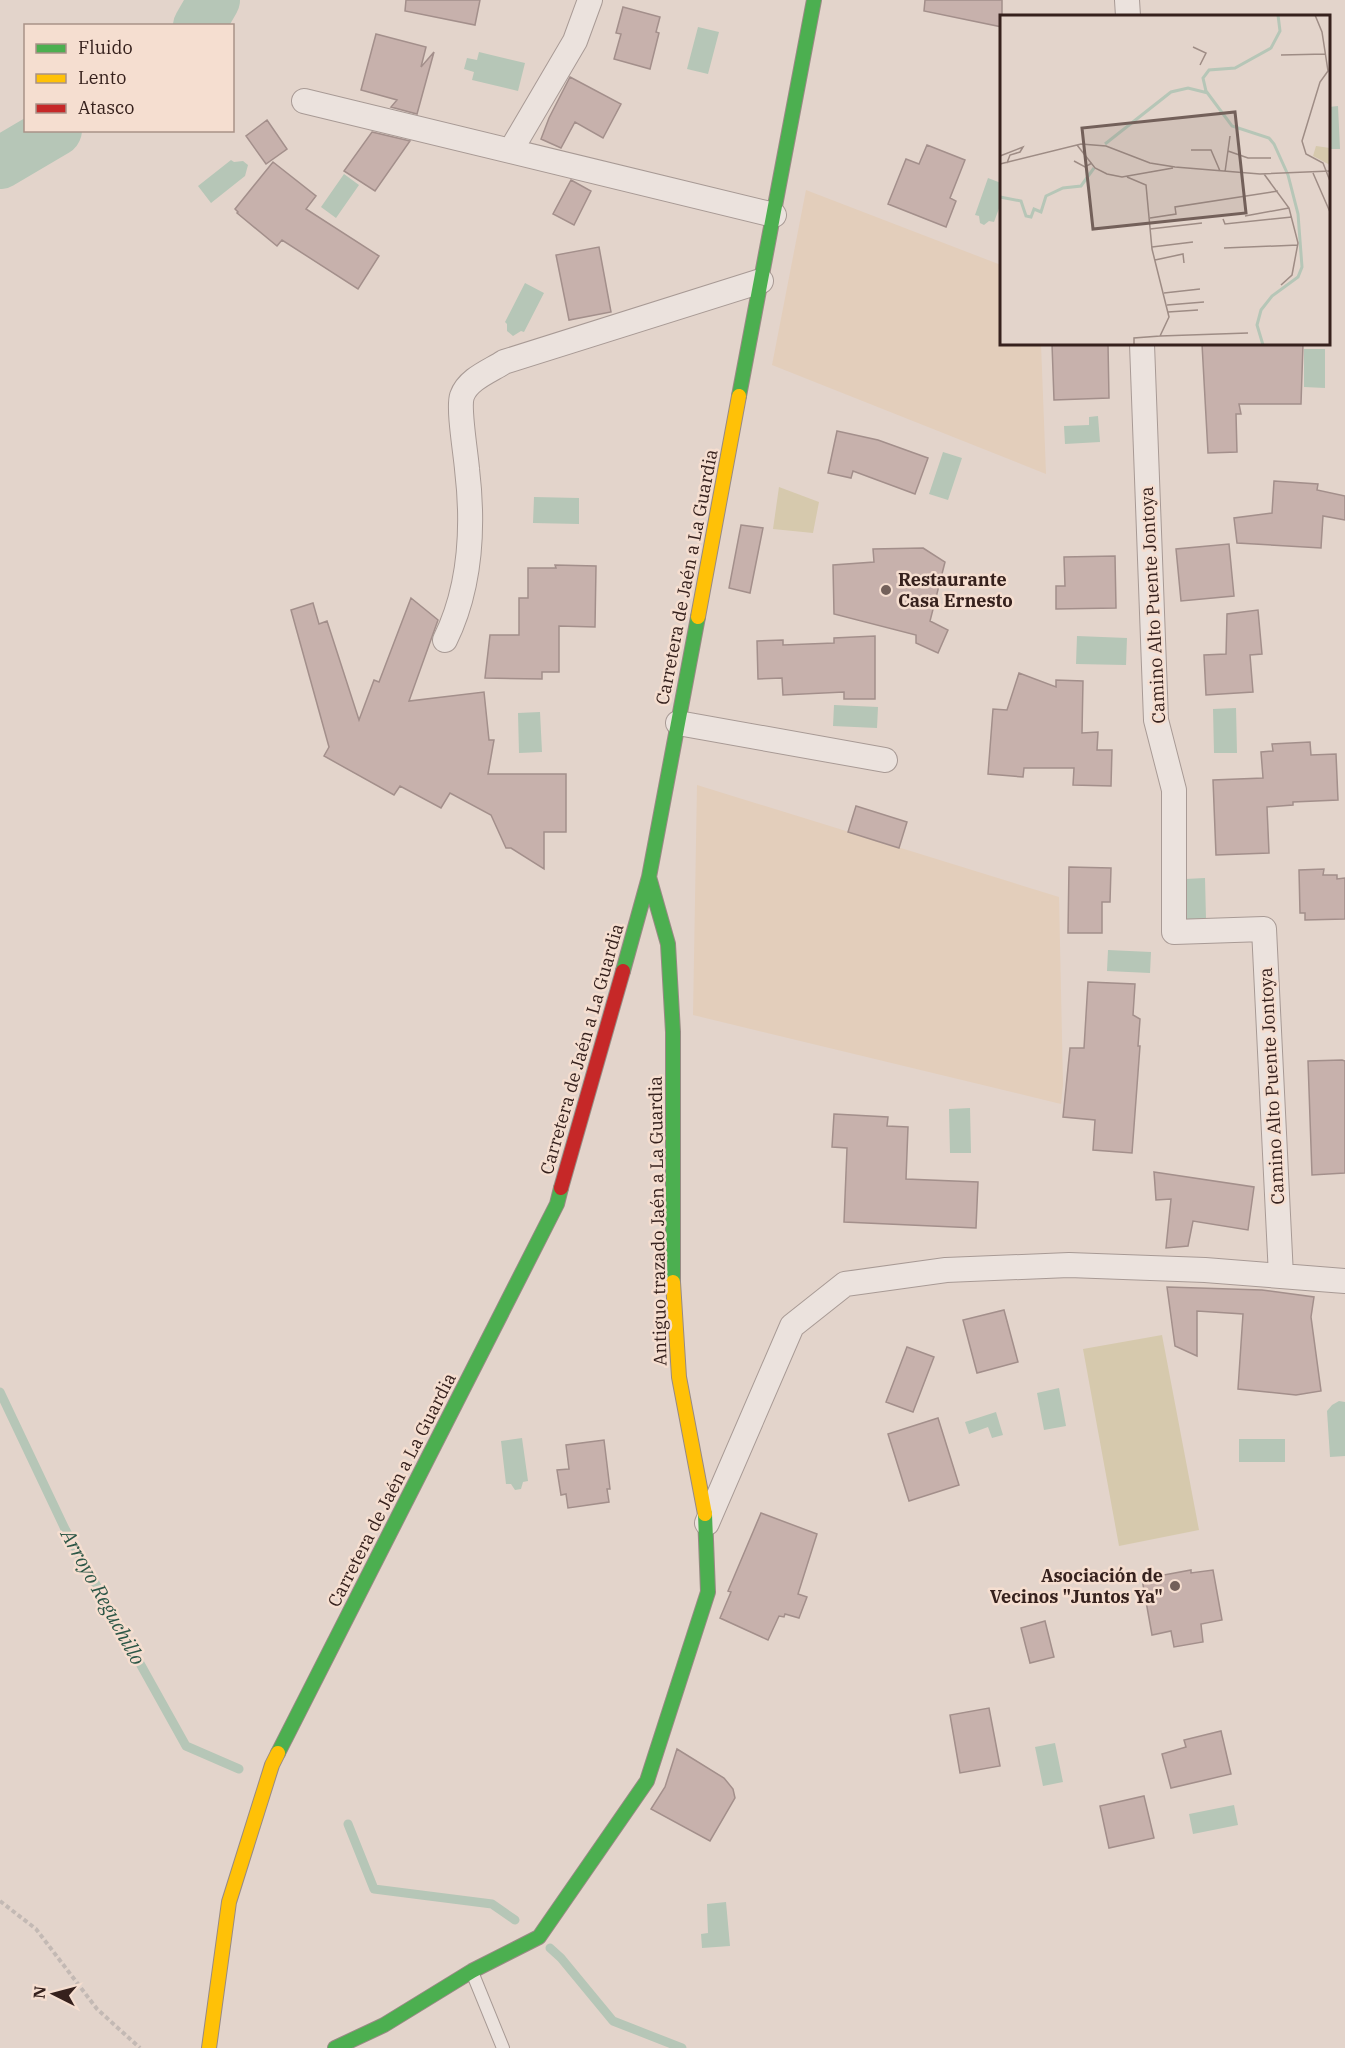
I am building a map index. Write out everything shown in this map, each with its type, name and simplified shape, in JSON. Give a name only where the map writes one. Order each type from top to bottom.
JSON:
[{"type":"street","points":[[511,150],[575,41],[590,0]]},
{"type":"street","name":"Carretera de Jaén a La Guardia","points":[[209,2048],[229,1902],[272,1766],[557,1204],[649,877],[814,0]]},
{"type":"street","points":[[1127,0],[1128,15]]},
{"type":"street","points":[[304,101],[774,214]]},
{"type":"street","points":[[445,640],[455,620],[468,569],[470,493],[462,422],[462,396],[473,380],[504,362],[761,281]]},
{"type":"street","name":"Camino Alto Puente Jontoya","points":[[1142,345],[1156,720],[1174,790],[1174,932],[1264,929],[1281,1276]]},
{"type":"street","points":[[678,723],[885,760]]},
{"type":"street","name":"Antiguo trazado Jaén a La Guardia","points":[[335,2048],[384,2025],[472,1971],[539,1937],[647,1781],[708,1592],[707,1522],[679,1377],[673,1275],[673,1032],[668,944],[649,877]]},
{"type":"street","points":[[707,1522],[792,1326],[845,1284],[946,1270],[1069,1265],[1205,1270],[1345,1281]]},
{"type":"lane","points":[[472,1971],[503,2048]]},
{"type":"path","points":[[0,1901],[36,1929],[97,2009],[140,2048]]},
{"type":"shaded area","points":[[698,27],[719,32],[708,74],[687,69]]},
{"type":"shaded area","points":[[479,52],[525,63],[518,91],[472,80],[474,72],[464,69],[467,58],[477,60]]},
{"type":"shaded area","points":[[1338,106],[1340,149],[1330,149],[1330,107]]},
{"type":"shaded area","points":[[231,160],[243,161],[248,165],[245,176],[211,203],[198,186]]},
{"type":"shaded area","points":[[344,174],[359,185],[336,218],[321,207]]},
{"type":"shaded area","points":[[988,178],[1000,183],[1000,206],[994,222],[989,221],[984,225],[980,223],[979,216],[975,215]]},
{"type":"shaded area","points":[[806,190],[1000,265],[1000,345],[1041,345],[1046,474],[772,365]]},
{"type":"shaded area","points":[[525,283],[544,293],[524,332],[521,331],[513,336],[507,331],[505,322]]},
{"type":"shaded area","points":[[1304,349],[1325,349],[1325,388],[1304,387]]},
{"type":"shaded area","points":[[1098,416],[1100,442],[1065,444],[1064,426],[1089,425],[1089,417]]},
{"type":"shaded area","points":[[943,452],[962,458],[948,500],[929,494]]},
{"type":"shaded area","points":[[779,487],[819,502],[813,533],[773,529]]},
{"type":"shaded area","points":[[534,497],[579,498],[579,524],[533,523]]},
{"type":"shaded area","points":[[1077,636],[1127,638],[1126,665],[1076,664]]},
{"type":"shaded area","points":[[834,705],[878,707],[877,728],[833,726]]},
{"type":"shaded area","points":[[1236,708],[1237,753],[1214,753],[1213,709]]},
{"type":"shaded area","points":[[540,712],[542,752],[519,753],[518,713]]},
{"type":"shaded area","points":[[697,785],[1059,897],[1063,1085],[1061,1104],[693,1015]]},
{"type":"shaded area","points":[[1205,878],[1206,919],[1186,919],[1185,879]]},
{"type":"shaded area","points":[[1108,950],[1151,952],[1150,973],[1107,971]]},
{"type":"shaded area","points":[[970,1108],[971,1153],[950,1153],[949,1109]]},
{"type":"shaded area","points":[[1162,1335],[1199,1530],[1119,1546],[1083,1349]]},
{"type":"shaded area","points":[[1059,1388],[1066,1426],[1044,1430],[1037,1393]]},
{"type":"shaded area","points":[[1339,1401],[1345,1402],[1345,1456],[1330,1457],[1327,1411]]},
{"type":"shaded area","points":[[996,1412],[1003,1435],[992,1438],[988,1427],[969,1434],[965,1422]]},
{"type":"shaded area","points":[[522,1438],[528,1481],[523,1482],[521,1489],[515,1490],[511,1484],[506,1484],[501,1441]]},
{"type":"shaded area","points":[[1239,1439],[1285,1439],[1285,1462],[1239,1462]]},
{"type":"shaded area","points":[[1055,1743],[1063,1782],[1043,1786],[1035,1747]]},
{"type":"shaded area","points":[[1234,1805],[1238,1825],[1193,1834],[1189,1814]]},
{"type":"shaded area","points":[[726,1902],[730,1946],[702,1948],[701,1934],[708,1933],[707,1904]]},
{"type":"building","points":[[406,0],[480,0],[475,25],[405,11]]},
{"type":"building","points":[[925,0],[1002,0],[1000,27],[924,11]]},
{"type":"building","points":[[623,7],[660,17],[656,32],[659,33],[650,69],[614,59],[621,34],[616,33]]},
{"type":"building","points":[[376,34],[426,47],[421,67],[434,52],[417,114],[391,107],[397,100],[361,90]]},
{"type":"building","points":[[570,77],[621,104],[603,138],[575,122],[561,148],[541,139]]},
{"type":"building","points":[[267,120],[287,149],[266,164],[246,136]]},
{"type":"building","points":[[372,132],[410,141],[375,191],[344,171]]},
{"type":"building","points":[[927,145],[965,160],[950,198],[956,201],[946,227],[888,204],[906,159],[919,164]]},
{"type":"building","points":[[273,162],[316,196],[306,209],[379,256],[358,289],[282,240],[277,246],[237,213],[235,209]]},
{"type":"building","points":[[571,180],[591,191],[574,225],[553,214]]},
{"type":"building","points":[[599,247],[611,312],[569,320],[556,255]]},
{"type":"building","points":[[1052,345],[1108,345],[1109,398],[1054,400]]},
{"type":"building","points":[[1202,345],[1303,345],[1301,404],[1239,404],[1241,414],[1236,414],[1237,452],[1208,453]]},
{"type":"building","points":[[837,431],[878,440],[928,458],[915,494],[853,471],[851,478],[828,473]]},
{"type":"building","points":[[1274,481],[1318,484],[1317,490],[1345,496],[1345,520],[1323,516],[1321,548],[1237,543],[1234,518],[1272,513]]},
{"type":"building","points":[[741,525],[763,528],[750,593],[729,588]]},
{"type":"building","points":[[1229,544],[1234,596],[1181,601],[1176,549]]},
{"type":"building","name":"Restaurante Casa Ernesto","points":[[923,548],[945,562],[930,621],[948,630],[938,653],[916,643],[916,635],[834,614],[833,565],[874,562],[873,549]]},
{"type":"building","points":[[1115,556],[1116,608],[1056,609],[1056,586],[1065,586],[1064,557]]},
{"type":"building","points":[[555,565],[596,566],[595,627],[559,626],[559,672],[542,672],[542,679],[485,678],[490,635],[519,635],[519,598],[528,598],[528,568],[556,568]]},
{"type":"building","points":[[411,598],[438,620],[409,701],[484,692],[489,740],[494,740],[488,774],[566,774],[566,832],[544,832],[544,869],[511,848],[506,848],[491,815],[450,793],[441,808],[400,786],[394,795],[324,756],[329,747],[291,610],[313,603],[319,624],[327,621],[359,720],[374,680],[379,682]]},
{"type":"building","points":[[1258,610],[1262,654],[1250,655],[1253,692],[1206,695],[1204,655],[1226,654],[1227,614]]},
{"type":"building","points":[[875,636],[875,699],[844,699],[844,692],[783,695],[782,678],[758,679],[757,641],[783,640],[783,645],[834,643],[834,638]]},
{"type":"building","points":[[1019,673],[1056,687],[1056,680],[1083,681],[1082,733],[1098,732],[1097,750],[1112,750],[1111,786],[1073,785],[1074,768],[1024,768],[1023,777],[988,774],[993,709],[1007,710]]},
{"type":"building","points":[[1310,742],[1311,755],[1336,754],[1338,800],[1293,802],[1293,805],[1267,807],[1269,853],[1216,855],[1213,780],[1263,778],[1261,752],[1273,751],[1272,744]]},
{"type":"building","points":[[856,806],[907,822],[899,848],[848,832]]},
{"type":"building","points":[[1069,867],[1111,868],[1110,902],[1102,902],[1102,933],[1068,933]]},
{"type":"building","points":[[1324,869],[1323,875],[1337,875],[1337,879],[1345,878],[1345,919],[1305,920],[1305,913],[1300,913],[1299,870]]},
{"type":"building","points":[[1088,982],[1135,984],[1133,1015],[1140,1019],[1138,1046],[1140,1046],[1132,1153],[1093,1150],[1095,1120],[1063,1117],[1070,1048],[1084,1048]]},
{"type":"building","points":[[1308,1061],[1345,1061],[1345,1173],[1312,1175]]},
{"type":"building","points":[[834,1114],[888,1117],[887,1126],[908,1127],[906,1179],[978,1182],[976,1228],[844,1222],[847,1148],[832,1147]]},
{"type":"building","points":[[1154,1172],[1254,1187],[1248,1230],[1193,1221],[1188,1246],[1166,1248],[1171,1199],[1156,1200]]},
{"type":"building","points":[[1167,1287],[1262,1290],[1314,1297],[1311,1317],[1321,1391],[1296,1395],[1238,1389],[1243,1314],[1197,1311],[1197,1356],[1175,1346]]},
{"type":"building","points":[[1004,1310],[1018,1362],[977,1373],[963,1320]]},
{"type":"building","points":[[907,1347],[934,1357],[913,1412],[886,1402]]},
{"type":"building","points":[[938,1418],[959,1485],[909,1501],[888,1434]]},
{"type":"building","points":[[604,1440],[610,1489],[607,1489],[609,1502],[568,1508],[566,1494],[561,1495],[557,1470],[569,1469],[566,1445]]},
{"type":"building","points":[[761,1513],[817,1534],[798,1594],[807,1597],[799,1618],[785,1614],[784,1617],[779,1616],[768,1640],[720,1618],[731,1592],[728,1591]]},
{"type":"building","points":[[1191,1570],[1191,1573],[1213,1570],[1222,1620],[1201,1624],[1203,1642],[1174,1647],[1171,1631],[1152,1635],[1142,1579]]},
{"type":"building","points":[[1045,1621],[1054,1657],[1030,1663],[1021,1628]]},
{"type":"building","points":[[989,1708],[1000,1766],[960,1773],[950,1715]]},
{"type":"building","points":[[1221,1731],[1231,1774],[1171,1788],[1162,1754],[1186,1747],[1184,1740]]},
{"type":"building","points":[[677,1749],[724,1778],[733,1789],[735,1798],[710,1841],[651,1809],[665,1787]]},
{"type":"building","points":[[1144,1796],[1154,1838],[1109,1848],[1100,1806]]},
{"type":"waterway","points":[[200,24],[214,0]]},
{"type":"waterway","points":[[0,163],[53,132]]},
{"type":"waterway","name":"Arroyo Reguchillo","points":[[0,1392],[65,1529],[186,1746],[239,1769]]},
{"type":"waterway","name":"Arroyo Reguchillo","points":[[348,1824],[374,1889],[492,1904],[515,1920]]},
{"type":"waterway","name":"Arroyo Reguchillo","points":[[550,1948],[613,2021],[682,2048]]},
{"type":"traffic: fast","points":[[739,396],[814,0]]},
{"type":"traffic: fast","points":[[623,971],[649,877],[698,617]]},
{"type":"traffic: fast","points":[[649,877],[668,944],[673,1032],[673,1282]]},
{"type":"traffic: fast","points":[[278,1753],[557,1204],[561,1188]]},
{"type":"traffic: fast","points":[[335,2048],[384,2025],[472,1971],[539,1937],[647,1781],[708,1592],[705,1514]]},
{"type":"traffic: slow","points":[[698,617],[739,396]]},
{"type":"traffic: slow","points":[[673,1282],[679,1377],[705,1514]]},
{"type":"traffic: slow","points":[[209,2048],[229,1902],[272,1765],[278,1753]]},
{"type":"traffic: jam","points":[[561,1188],[623,971]]},
{"type":"place","name":"Restaurante Casa Ernesto","points":[[886,590]]},
{"type":"place","name":"Asociación de Vecinos \"Juntos Ya\"","points":[[1175,1586]]}]
